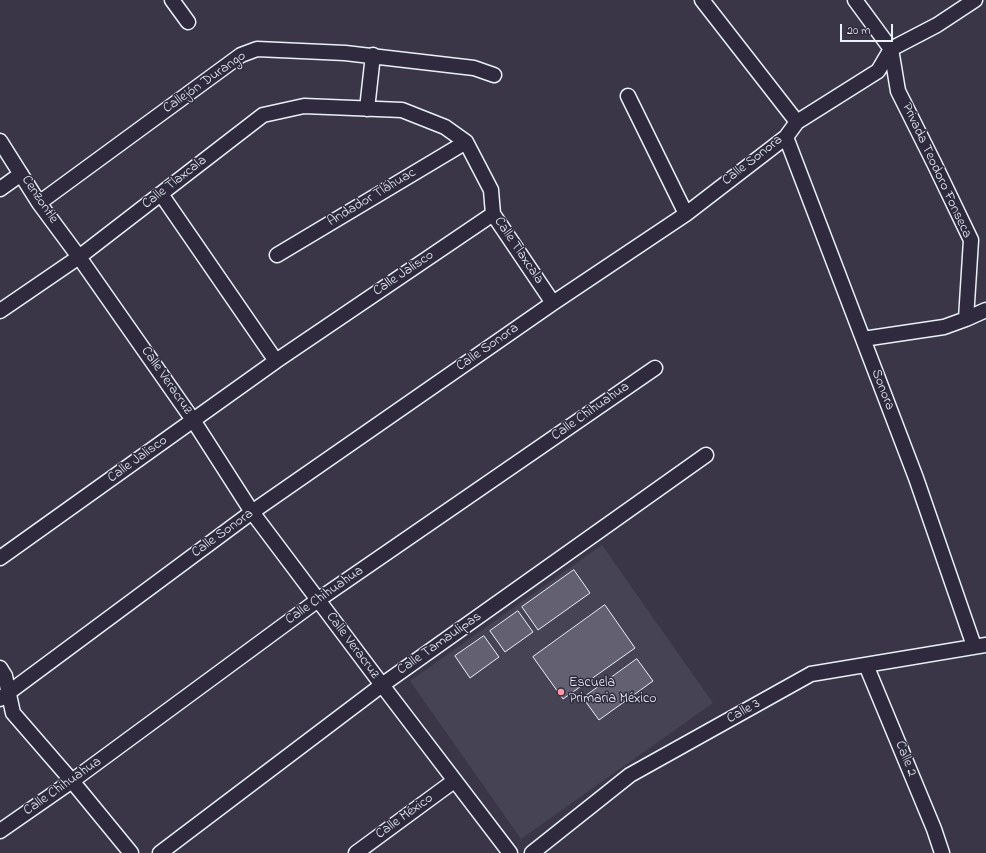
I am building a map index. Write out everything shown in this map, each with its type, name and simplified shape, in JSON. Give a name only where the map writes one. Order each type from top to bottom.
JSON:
[{"type":"street","points":[[172,0],[188,22]]},
{"type":"street","points":[[702,0],[797,122]]},
{"type":"street","points":[[855,0],[891,49],[937,25],[976,0]]},
{"type":"street","name":"Callejón Durango","points":[[39,204],[241,55],[257,49],[373,55],[474,68],[494,75]]},
{"type":"street","name":"Calle Sonora","points":[[5,696],[252,512],[553,303],[686,214],[786,137],[797,122],[878,71],[891,49]]},
{"type":"street","name":"Privada Teodoro Fonseca","points":[[891,49],[898,91],[970,240],[966,319]]},
{"type":"street","points":[[367,109],[373,55]]},
{"type":"street","points":[[628,96],[686,214]]},
{"type":"street","name":"Calle Tlaxcala","points":[[0,311],[79,257],[263,115],[304,106],[402,110],[445,127],[466,142],[491,190],[493,214],[553,303]]},
{"type":"street","name":"Sonora","points":[[786,137],[980,646]]},
{"type":"street","name":"Cenzontle","points":[[0,141],[39,204],[79,257]]},
{"type":"street","name":"Andador Tláhuac","points":[[277,255],[466,142]]},
{"type":"street","points":[[0,189],[21,174]]},
{"type":"street","points":[[161,194],[276,361]]},
{"type":"street","name":"Calle Jalisco","points":[[0,558],[276,361],[493,214]]},
{"type":"street","name":"Calle Veracruz","points":[[79,257],[194,420],[252,512],[454,781],[510,853]]},
{"type":"street","points":[[863,339],[944,327],[986,310]]},
{"type":"street","name":"Calle Chihuahua","points":[[0,831],[72,781],[318,600],[655,368]]},
{"type":"street","name":"Calle Tamaulipas","points":[[160,853],[382,685],[706,455]]},
{"type":"street","name":"Calle 3","points":[[532,853],[630,775],[811,674],[980,646]]},
{"type":"street","name":"Calle 2","points":[[866,665],[934,829],[942,853]]},
{"type":"street","points":[[0,668],[6,676],[5,696],[13,713],[72,781],[131,853]]},
{"type":"street","name":"Calle México","points":[[356,853],[454,781]]},
{"type":"shaded area","name":"Escuela Primaria México","points":[[602,545],[713,703],[521,839],[410,681]]},
{"type":"building","points":[[574,570],[590,593],[538,630],[522,607]]},
{"type":"building","points":[[605,605],[635,648],[563,699],[533,657]]},
{"type":"building","points":[[518,611],[533,632],[505,652],[490,631]]},
{"type":"building","points":[[484,636],[499,657],[470,678],[455,656]]},
{"type":"building","points":[[637,659],[653,681],[599,720],[583,698]]},
{"type":"place","name":"Escuela Primaria México","points":[[561,692]]}]
